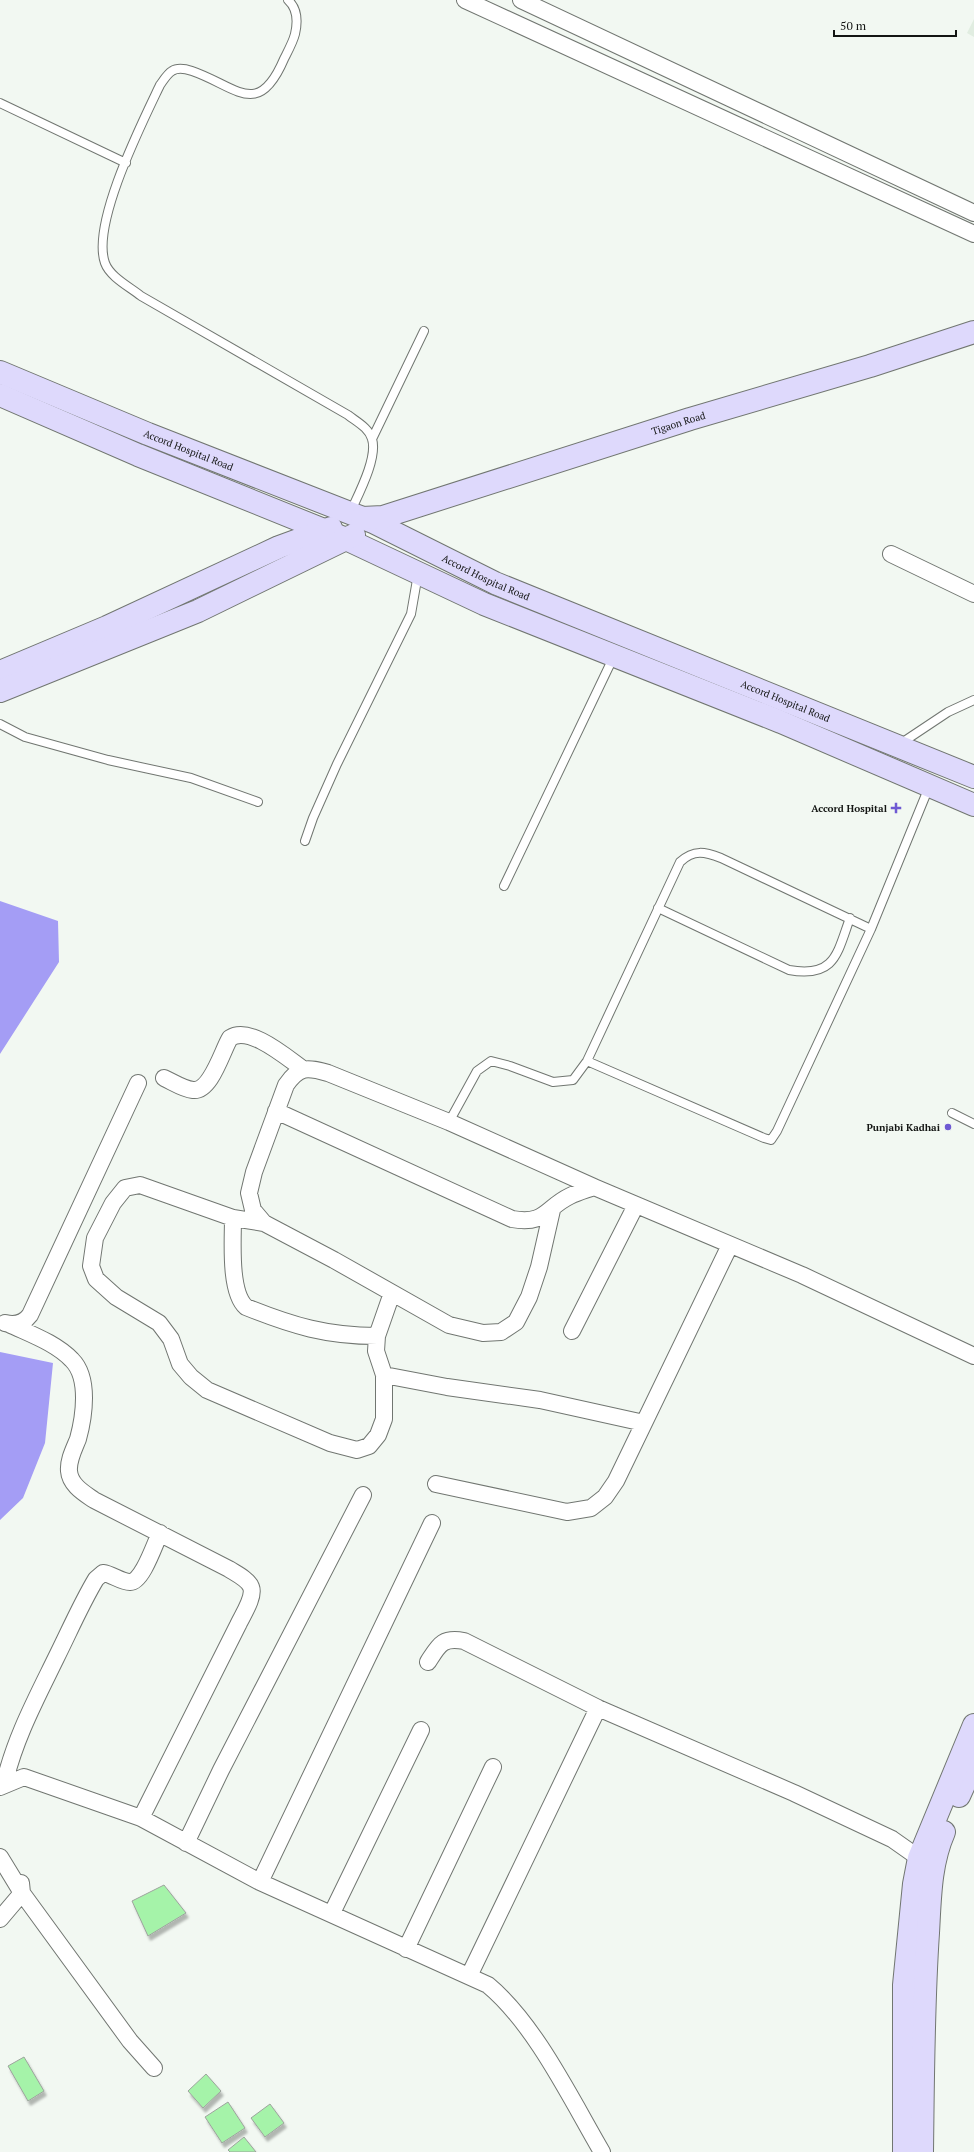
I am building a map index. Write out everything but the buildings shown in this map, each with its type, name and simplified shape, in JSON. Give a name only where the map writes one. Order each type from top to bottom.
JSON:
[{"type":"street","points":[[465,0],[974,234]]},
{"type":"street","points":[[521,0],[974,213]]},
{"type":"street","name":"Tigaon Road","points":[[368,518],[690,419],[870,366],[974,332]]},
{"type":"street","name":"Accord Hospital Road","points":[[0,372],[148,434],[368,518],[495,583],[974,777]]},
{"type":"street","points":[[0,395],[138,455],[346,539],[484,604],[781,722],[929,787],[974,805]]},
{"type":"street","points":[[0,672],[107,627],[279,547],[325,530],[368,518]]},
{"type":"street","points":[[0,691],[198,611],[346,539],[368,518]]},
{"type":"street","points":[[891,554],[974,594]]},
{"type":"street","points":[[164,1078],[191,1090],[202,1088],[212,1075],[230,1038],[238,1035],[247,1035],[256,1039],[303,1069]]},
{"type":"street","points":[[264,1223],[253,1210],[249,1193],[254,1172],[286,1085],[294,1074],[303,1069],[314,1069],[328,1073],[449,1122],[594,1187],[802,1275],[974,1356]]},
{"type":"street","points":[[4,1323],[19,1324],[26,1320],[30,1315],[138,1083]]},
{"type":"street","points":[[276,1111],[512,1218],[526,1221],[540,1218],[570,1196],[594,1187]]},
{"type":"street","points":[[392,1293],[377,1336],[376,1351],[384,1375],[384,1419],[378,1435],[369,1446],[357,1450],[330,1443],[208,1390],[190,1377],[180,1364],[171,1340],[158,1323],[116,1297],[96,1279],[91,1266],[95,1238],[113,1203],[125,1188],[140,1186],[232,1218],[264,1223],[392,1293],[449,1325],[483,1333],[501,1332],[516,1322],[529,1297],[539,1267],[552,1210]]},
{"type":"street","points":[[572,1330],[636,1205]]},
{"type":"street","points":[[232,1218],[235,1283],[240,1302],[246,1306],[322,1332],[377,1336]]},
{"type":"street","points":[[436,1484],[567,1512],[591,1508],[605,1498],[616,1481],[730,1245]]},
{"type":"street","points":[[4,1323],[42,1339],[72,1360],[80,1371],[83,1388],[82,1420],[71,1458],[69,1471],[76,1485],[94,1500],[160,1533],[241,1577],[251,1587],[252,1594],[238,1625],[141,1818]]},
{"type":"street","points":[[384,1375],[447,1387],[540,1400],[644,1423]]},
{"type":"street","points":[[186,1843],[221,1770],[363,1495]]},
{"type":"street","points":[[260,1882],[432,1523]]},
{"type":"street","points":[[2,1786],[18,1738],[40,1689],[96,1579],[103,1573],[130,1582],[136,1581],[141,1574],[160,1533]]},
{"type":"street","points":[[428,1662],[439,1645],[444,1641],[454,1639],[464,1641],[598,1708],[794,1793],[892,1839],[919,1858]]},
{"type":"street","points":[[469,1976],[598,1708]]},
{"type":"street","points":[[904,2152],[904,1985],[919,1858],[974,1725]]},
{"type":"street","points":[[332,1913],[421,1730]]},
{"type":"street","points":[[922,2152],[925,1969],[932,1875],[937,1848],[973,1766]]},
{"type":"street","points":[[406,1949],[493,1767]]},
{"type":"street","points":[[2,1786],[24,1777],[141,1818],[260,1882],[332,1913],[406,1949],[488,1985],[506,2000],[520,2017],[562,2082],[602,2152]]},
{"type":"street","points":[[0,1850],[22,1884],[24,1896]]},
{"type":"street","points":[[0,1857],[24,1896],[130,2041],[154,2068]]},
{"type":"street","points":[[0,1919],[24,1896]]},
{"type":"street","points":[[0,1923],[24,1896]]},
{"type":"lane","points":[[288,0],[294,6],[297,16],[295,34],[279,71],[268,88],[254,95],[240,93],[184,68],[172,71],[160,85],[111,200],[103,248],[105,264],[113,273],[141,296],[348,415],[365,428],[372,439],[373,449],[370,462],[368,518]]},
{"type":"lane","points":[[0,102],[126,163]]},
{"type":"lane","points":[[372,439],[424,331]]},
{"type":"lane","points":[[305,841],[313,818],[335,769],[411,614],[419,573]]},
{"type":"lane","points":[[504,886],[614,656]]},
{"type":"lane","points":[[897,746],[948,712],[974,700]]},
{"type":"lane","points":[[0,724],[32,739],[108,760],[191,778],[258,802]]},
{"type":"lane","points":[[587,1061],[771,1140],[777,1131],[871,929],[929,787]]},
{"type":"lane","points":[[449,1122],[477,1071],[491,1061],[510,1066],[553,1082],[573,1080],[587,1061],[680,862],[695,852],[706,852],[871,929]]},
{"type":"lane","points":[[658,908],[777,965],[789,970],[800,972],[814,972],[827,967],[836,956],[850,918]]},
{"type":"lane","points":[[952,1113],[974,1124]]},
{"type":"shaded area","points":[[974,19],[974,37],[967,33]]},
{"type":"shaded area","points":[[0,901],[58,921],[59,962],[0,1054]]},
{"type":"shaded area","points":[[0,1352],[53,1363],[45,1443],[23,1498],[0,1520]]},
{"type":"place","name":"Accord Hospital","points":[[896,808]]},
{"type":"place","name":"Punjabi Kadhai","points":[[948,1127]]}]
